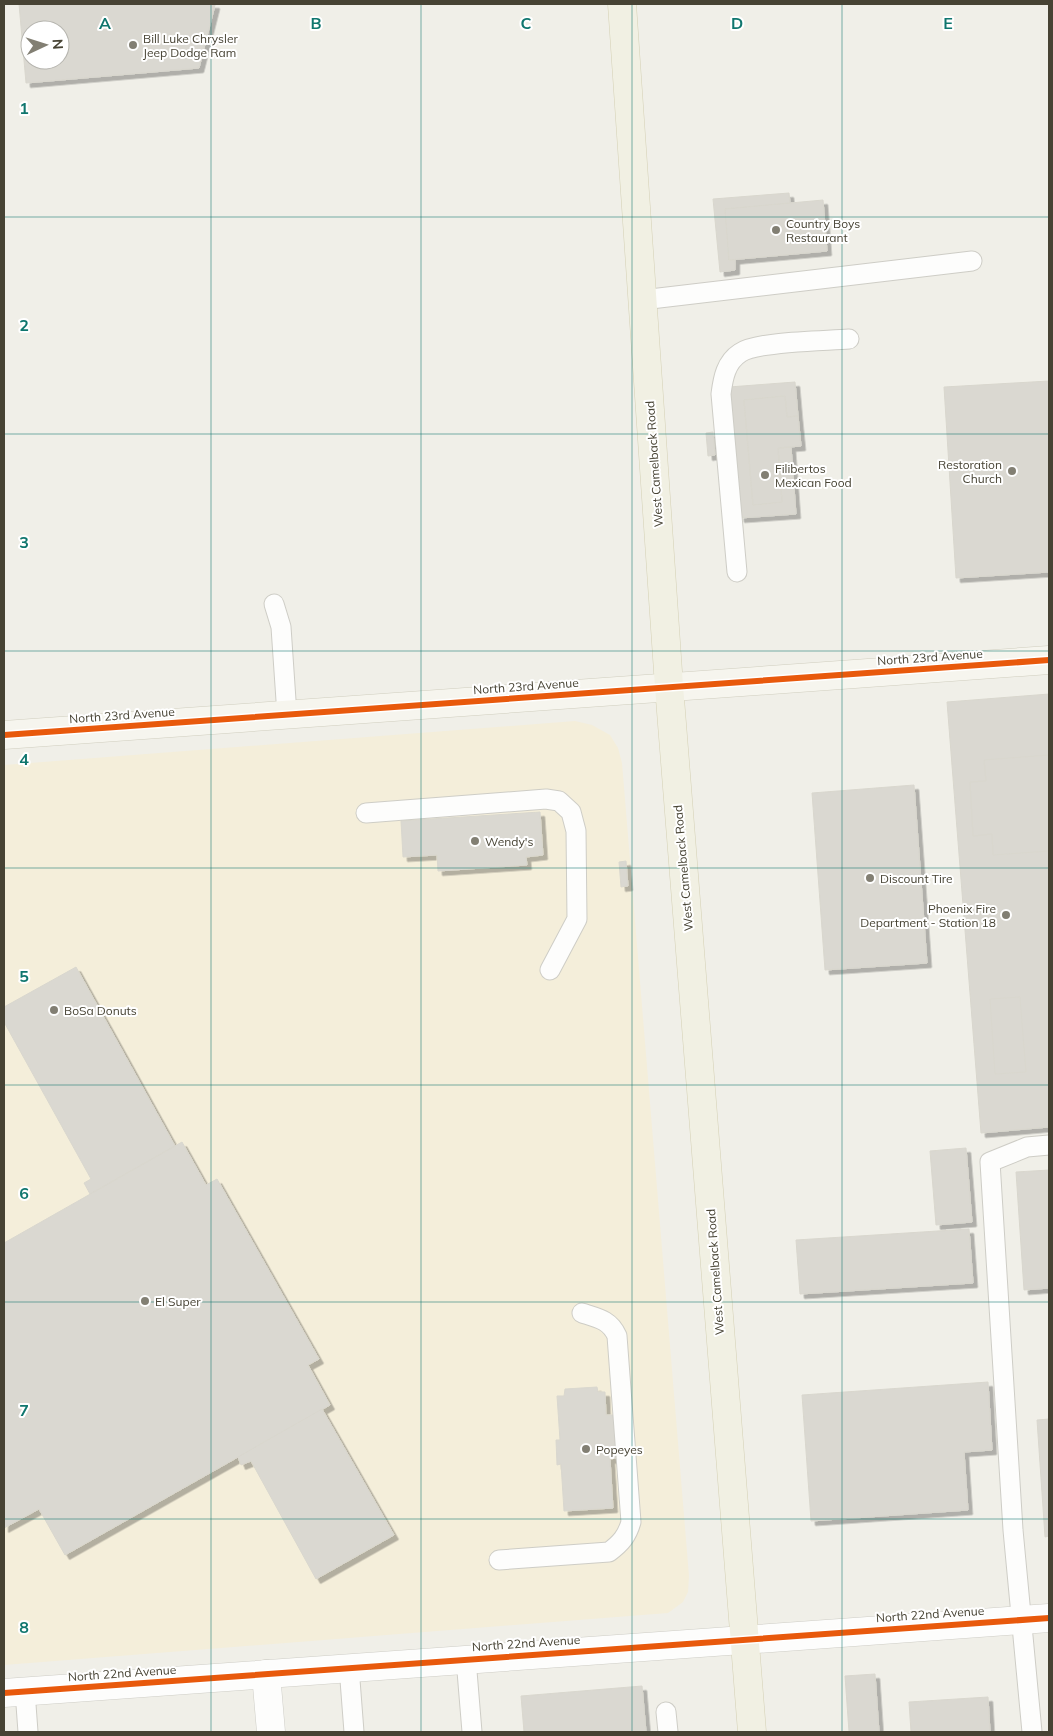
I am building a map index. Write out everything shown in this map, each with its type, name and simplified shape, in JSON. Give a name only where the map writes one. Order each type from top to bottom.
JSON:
[{"type":"main road","name":"West Camelback Road","points":[[622,4],[669,686],[752,1732]]},
{"type":"street","name":"North 23rd Avenue","points":[[4,735],[1049,660]]},
{"type":"street","name":"North 22nd Avenue","points":[[14,1692],[744,1638],[1036,1619]]},
{"type":"street","points":[[266,1674],[271,1732]]},
{"type":"lane","points":[[642,300],[972,262]]},
{"type":"lane","points":[[737,572],[721,394],[723,376],[729,364],[740,353],[756,347],[849,339]]},
{"type":"lane","points":[[274,604],[281,627],[287,715]]},
{"type":"lane","points":[[366,812],[546,799],[558,801],[571,812],[576,831],[578,919],[550,970]]},
{"type":"lane","points":[[1032,1732],[1036,1619],[1013,1530],[990,1162],[1026,1147],[1049,1145]]},
{"type":"lane","points":[[499,1560],[609,1552],[621,1543],[628,1533],[631,1522],[617,1336],[613,1326],[605,1320],[582,1313]]},
{"type":"lane","points":[[466,1659],[472,1732]]},
{"type":"lane","points":[[349,1667],[354,1732]]},
{"type":"lane","points":[[14,1692],[28,1732]]},
{"type":"lane","points":[[666,1712],[668,1732]]},
{"type":"shaded area","points":[[575,721],[592,725],[610,735],[618,748],[622,763],[689,1576],[688,1592],[683,1602],[668,1613],[4,1665],[4,765]]},
{"type":"building","name":"Bill Luke Chrysler Jeep Dodge Ram","points":[[19,4],[215,4],[199,68],[26,83],[25,70],[70,70],[70,20],[20,20]]},
{"type":"building","points":[[789,193],[790,203],[725,209],[729,260],[735,260],[735,270],[720,272],[713,199]]},
{"type":"building","name":"Country Boys Restaurant","points":[[823,200],[827,251],[729,260],[725,209]]},
{"type":"building","points":[[1049,381],[1049,572],[956,578],[944,387]]},
{"type":"building","points":[[795,382],[798,416],[787,417],[785,396],[744,400],[753,505],[782,502],[778,448],[791,447],[796,514],[740,518],[729,387]]},
{"type":"building","name":"Filibertos Mexican Food","points":[[785,396],[787,417],[798,416],[801,446],[778,448],[782,502],[753,505],[744,400]]},
{"type":"building","points":[[713,432],[715,455],[708,456],[706,433]]},
{"type":"building","name":"Phoenix Fire Department - Station 18","points":[[1049,694],[1049,1127],[981,1133],[947,702]]},
{"type":"building","points":[[1049,755],[1049,851],[993,855],[992,834],[973,836],[970,782],[986,781],[984,760]]},
{"type":"building","name":"Discount Tire","points":[[914,785],[927,963],[825,970],[812,793]]},
{"type":"building","points":[[540,812],[543,855],[526,857],[527,865],[438,871],[437,855],[403,857],[401,821]]},
{"type":"building","points":[[626,861],[628,886],[621,887],[619,862]]},
{"type":"building","points":[[76,967],[175,1146],[90,1194],[84,1183],[91,1179],[4,1022],[4,1007]]},
{"type":"building","points":[[1020,997],[1026,1072],[995,1074],[990,999]]},
{"type":"building","name":"El Super","points":[[182,1142],[206,1185],[217,1179],[319,1359],[308,1365],[330,1405],[65,1555],[39,1509],[4,1528],[4,1243]]},
{"type":"building","points":[[966,1148],[972,1222],[936,1225],[930,1151]]},
{"type":"building","points":[[1049,1170],[1049,1288],[1024,1290],[1016,1172]]},
{"type":"building","points":[[969,1229],[973,1283],[800,1294],[796,1240]]},
{"type":"building","points":[[988,1382],[992,1450],[964,1452],[968,1510],[811,1521],[802,1395]]},
{"type":"building","name":"Popeyes","points":[[597,1387],[598,1392],[605,1392],[606,1415],[614,1415],[617,1458],[610,1459],[613,1508],[564,1511],[561,1464],[557,1465],[556,1440],[560,1440],[557,1396],[564,1396],[565,1389]]},
{"type":"building","points":[[322,1409],[394,1535],[316,1579],[251,1461],[241,1465],[238,1457]]},
{"type":"building","points":[[1049,1419],[1049,1536],[1045,1537],[1037,1420]]},
{"type":"building","points":[[875,1674],[879,1732],[849,1732],[845,1676]]},
{"type":"building","points":[[642,1686],[646,1732],[524,1732],[521,1696]]},
{"type":"building","points":[[988,1697],[990,1732],[911,1732],[909,1702]]},
{"type":"cycle path","points":[[4,735],[1049,660]]},
{"type":"cycle path","points":[[4,1693],[1049,1618]]},
{"type":"place","name":"Bill Luke Chrysler Jeep Dodge Ram","points":[[133,45]]},
{"type":"place","name":"Country Boys Restaurant","points":[[776,230]]},
{"type":"place","name":"Restoration Church","points":[[1012,471]]},
{"type":"place","name":"Filibertos Mexican Food","points":[[765,475]]},
{"type":"place","name":"Wendy's","points":[[475,841]]},
{"type":"place","name":"Discount Tire","points":[[870,878]]},
{"type":"place","name":"Phoenix Fire Department - Station 18","points":[[1006,915]]},
{"type":"place","name":"BoSa Donuts","points":[[54,1010]]},
{"type":"place","name":"El Super","points":[[145,1301]]},
{"type":"place","name":"Popeyes","points":[[586,1449]]}]
